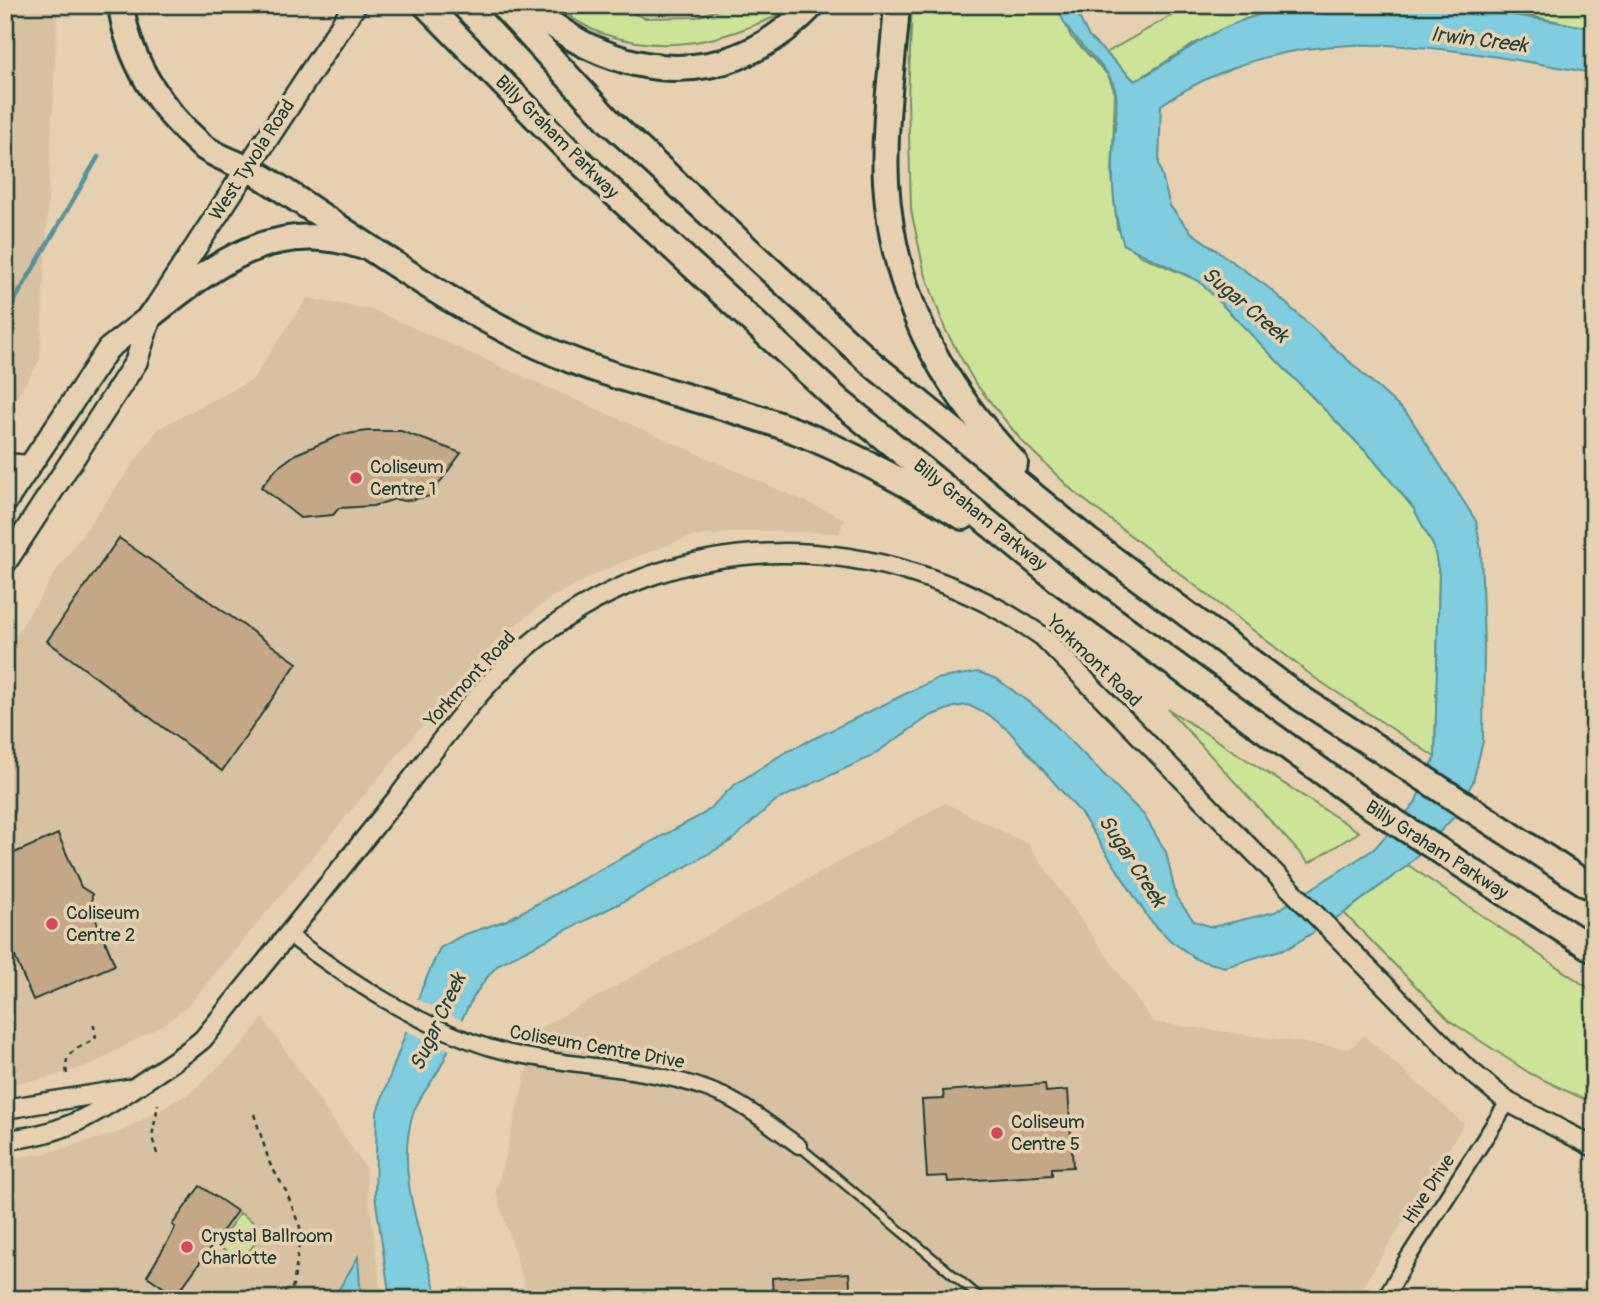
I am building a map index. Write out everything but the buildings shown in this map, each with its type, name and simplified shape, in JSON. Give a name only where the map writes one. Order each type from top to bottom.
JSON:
[{"type":"highway","points":[[121,5],[133,52],[150,87],[203,147],[247,166],[378,251],[529,341],[572,360],[800,432],[902,480],[1057,579]]},
{"type":"highway","name":"Billy Graham Parkway","points":[[426,5],[584,166],[839,401],[1057,579],[1361,800],[1594,950]]},
{"type":"highway","points":[[502,5],[610,122],[871,363],[1090,541],[1296,695],[1594,888]]},
{"type":"highway","points":[[524,5],[589,47],[612,57],[673,68],[701,67],[741,56],[778,36],[812,5]]},
{"type":"highway","points":[[897,5],[886,180],[890,222],[904,285],[919,324],[963,404],[1090,541]]},
{"type":"highway","points":[[151,315],[215,265],[253,247],[297,239],[324,238],[378,251]]},
{"type":"main road","name":"West Tyvola Road","points":[[5,564],[136,362],[151,315],[354,6]]},
{"type":"main road","name":"West Tyvola Road","points":[[5,503],[108,349],[151,315]]},
{"type":"street","points":[[5,461],[30,463]]},
{"type":"street","name":"Yorkmont Road","points":[[5,1140],[55,1131],[85,1120],[158,1074],[203,1039],[289,935],[460,718],[521,652],[577,612],[623,589],[681,567],[750,554],[788,552],[849,556],[942,581],[1004,610],[1042,636],[1462,1065],[1508,1102],[1594,1147]]},
{"type":"street","name":"Coliseum Centre Drive","points":[[289,935],[378,996],[438,1027],[492,1048],[527,1057],[665,1077],[691,1084],[737,1103],[799,1146]]},
{"type":"street","name":"Yorkmont Road","points":[[5,1109],[132,1088]]},
{"type":"street","name":"Hive Drive","points":[[1385,1299],[1406,1261],[1508,1102]]},
{"type":"lane","name":"Coliseum Centre Drive","points":[[799,1146],[982,1299]]},
{"type":"path","points":[[67,1074],[66,1062],[69,1053],[96,1037],[93,1021]]},
{"type":"path","points":[[157,1154],[152,1137],[158,1104]]},
{"type":"path","points":[[254,1114],[270,1164],[286,1191],[300,1230],[294,1281],[289,1299]]},
{"type":"shaded area","points":[[5,5],[58,5],[40,360],[5,416]]},
{"type":"shaded area","points":[[307,298],[373,310],[845,519],[839,533],[755,531],[689,537],[612,566],[550,598],[497,640],[441,703],[190,1004],[164,1024],[91,1065],[42,1079],[5,1085],[5,653],[59,567],[159,428],[252,380]]},
{"type":"shaded area","points":[[945,803],[1028,844],[1153,1022],[1349,1049],[1364,1036],[1464,1124],[1355,1299],[529,1299],[496,1192],[537,1030]]},
{"type":"shaded area","points":[[263,1018],[365,1167],[382,1299],[5,1299],[5,1159],[42,1154],[120,1132],[190,1093],[242,1045]]},
{"type":"green space","points":[[551,5],[612,5],[645,18],[696,17],[733,5],[785,5],[782,14],[716,38],[674,44],[651,44],[603,34]]},
{"type":"green space","points":[[912,5],[1058,5],[1071,37],[1108,75],[1115,93],[1112,175],[1117,228],[1139,255],[1199,281],[1373,459],[1414,509],[1434,547],[1439,574],[1435,757],[1315,678],[1073,491],[1021,440],[975,383],[945,329],[924,270],[911,210],[908,98]]},
{"type":"green space","points":[[1190,5],[1303,5],[1246,19],[1194,44],[1135,81],[1106,53]]},
{"type":"green space","points":[[1432,5],[1594,5],[1594,29],[1531,16]]},
{"type":"green space","points":[[1168,709],[1359,832],[1309,863]]},
{"type":"green space","points":[[1408,865],[1594,992],[1594,1104],[1531,1074],[1450,1021],[1344,913]]},
{"type":"green space","points":[[240,1213],[265,1230],[241,1262],[217,1245]]},
{"type":"water","points":[[1058,5],[1073,5],[1089,37],[1135,81],[1231,25],[1261,14],[1291,8],[1396,5],[1453,8],[1509,14],[1594,29],[1594,73],[1481,54],[1426,48],[1372,45],[1319,47],[1266,57],[1213,76],[1161,105],[1159,164],[1170,206],[1191,232],[1269,288],[1409,416],[1476,521],[1481,550],[1483,741],[1473,782],[1453,818],[1408,865],[1344,913],[1290,947],[1225,967],[1198,960],[1171,941],[1149,919],[1080,812],[1009,731],[989,715],[968,705],[930,716],[870,757],[775,801],[731,841],[632,897],[499,964],[481,985],[467,1009],[441,1067],[417,1104],[408,1133],[408,1181],[412,1205],[438,1299],[390,1299],[375,1195],[377,1112],[422,988],[440,948],[463,935],[507,920],[705,813],[733,786],[784,753],[936,679],[978,672],[997,679],[1042,712],[1144,815],[1166,852],[1176,897],[1194,921],[1212,927],[1275,912],[1374,849],[1415,803],[1435,757],[1439,574],[1434,547],[1414,509],[1373,459],[1199,281],[1124,245],[1113,192],[1116,94],[1105,71],[1069,30]]},
{"type":"water","points":[[358,1257],[361,1299],[333,1299]]},
{"type":"pier","points":[[415,998],[464,1021],[452,1051],[404,1030]]},
{"type":"waterway","points":[[5,317],[98,157]]},
{"type":"place","name":"Coliseum Centre 1","points":[[356,478]]},
{"type":"place","name":"Coliseum Centre 2","points":[[52,924]]},
{"type":"place","name":"Coliseum Centre 5","points":[[997,1133]]},
{"type":"place","name":"Crystal Ballroom Charlotte","points":[[187,1247]]},
{"type":"water label","name":"Irwin Creek","points":[[1479,40]]},
{"type":"water label","name":"Sugar Creek","points":[[1245,305]]},
{"type":"water label","name":"Sugar Creek","points":[[1132,861]]},
{"type":"water label","name":"Sugar Creek","points":[[438,1022]]}]
